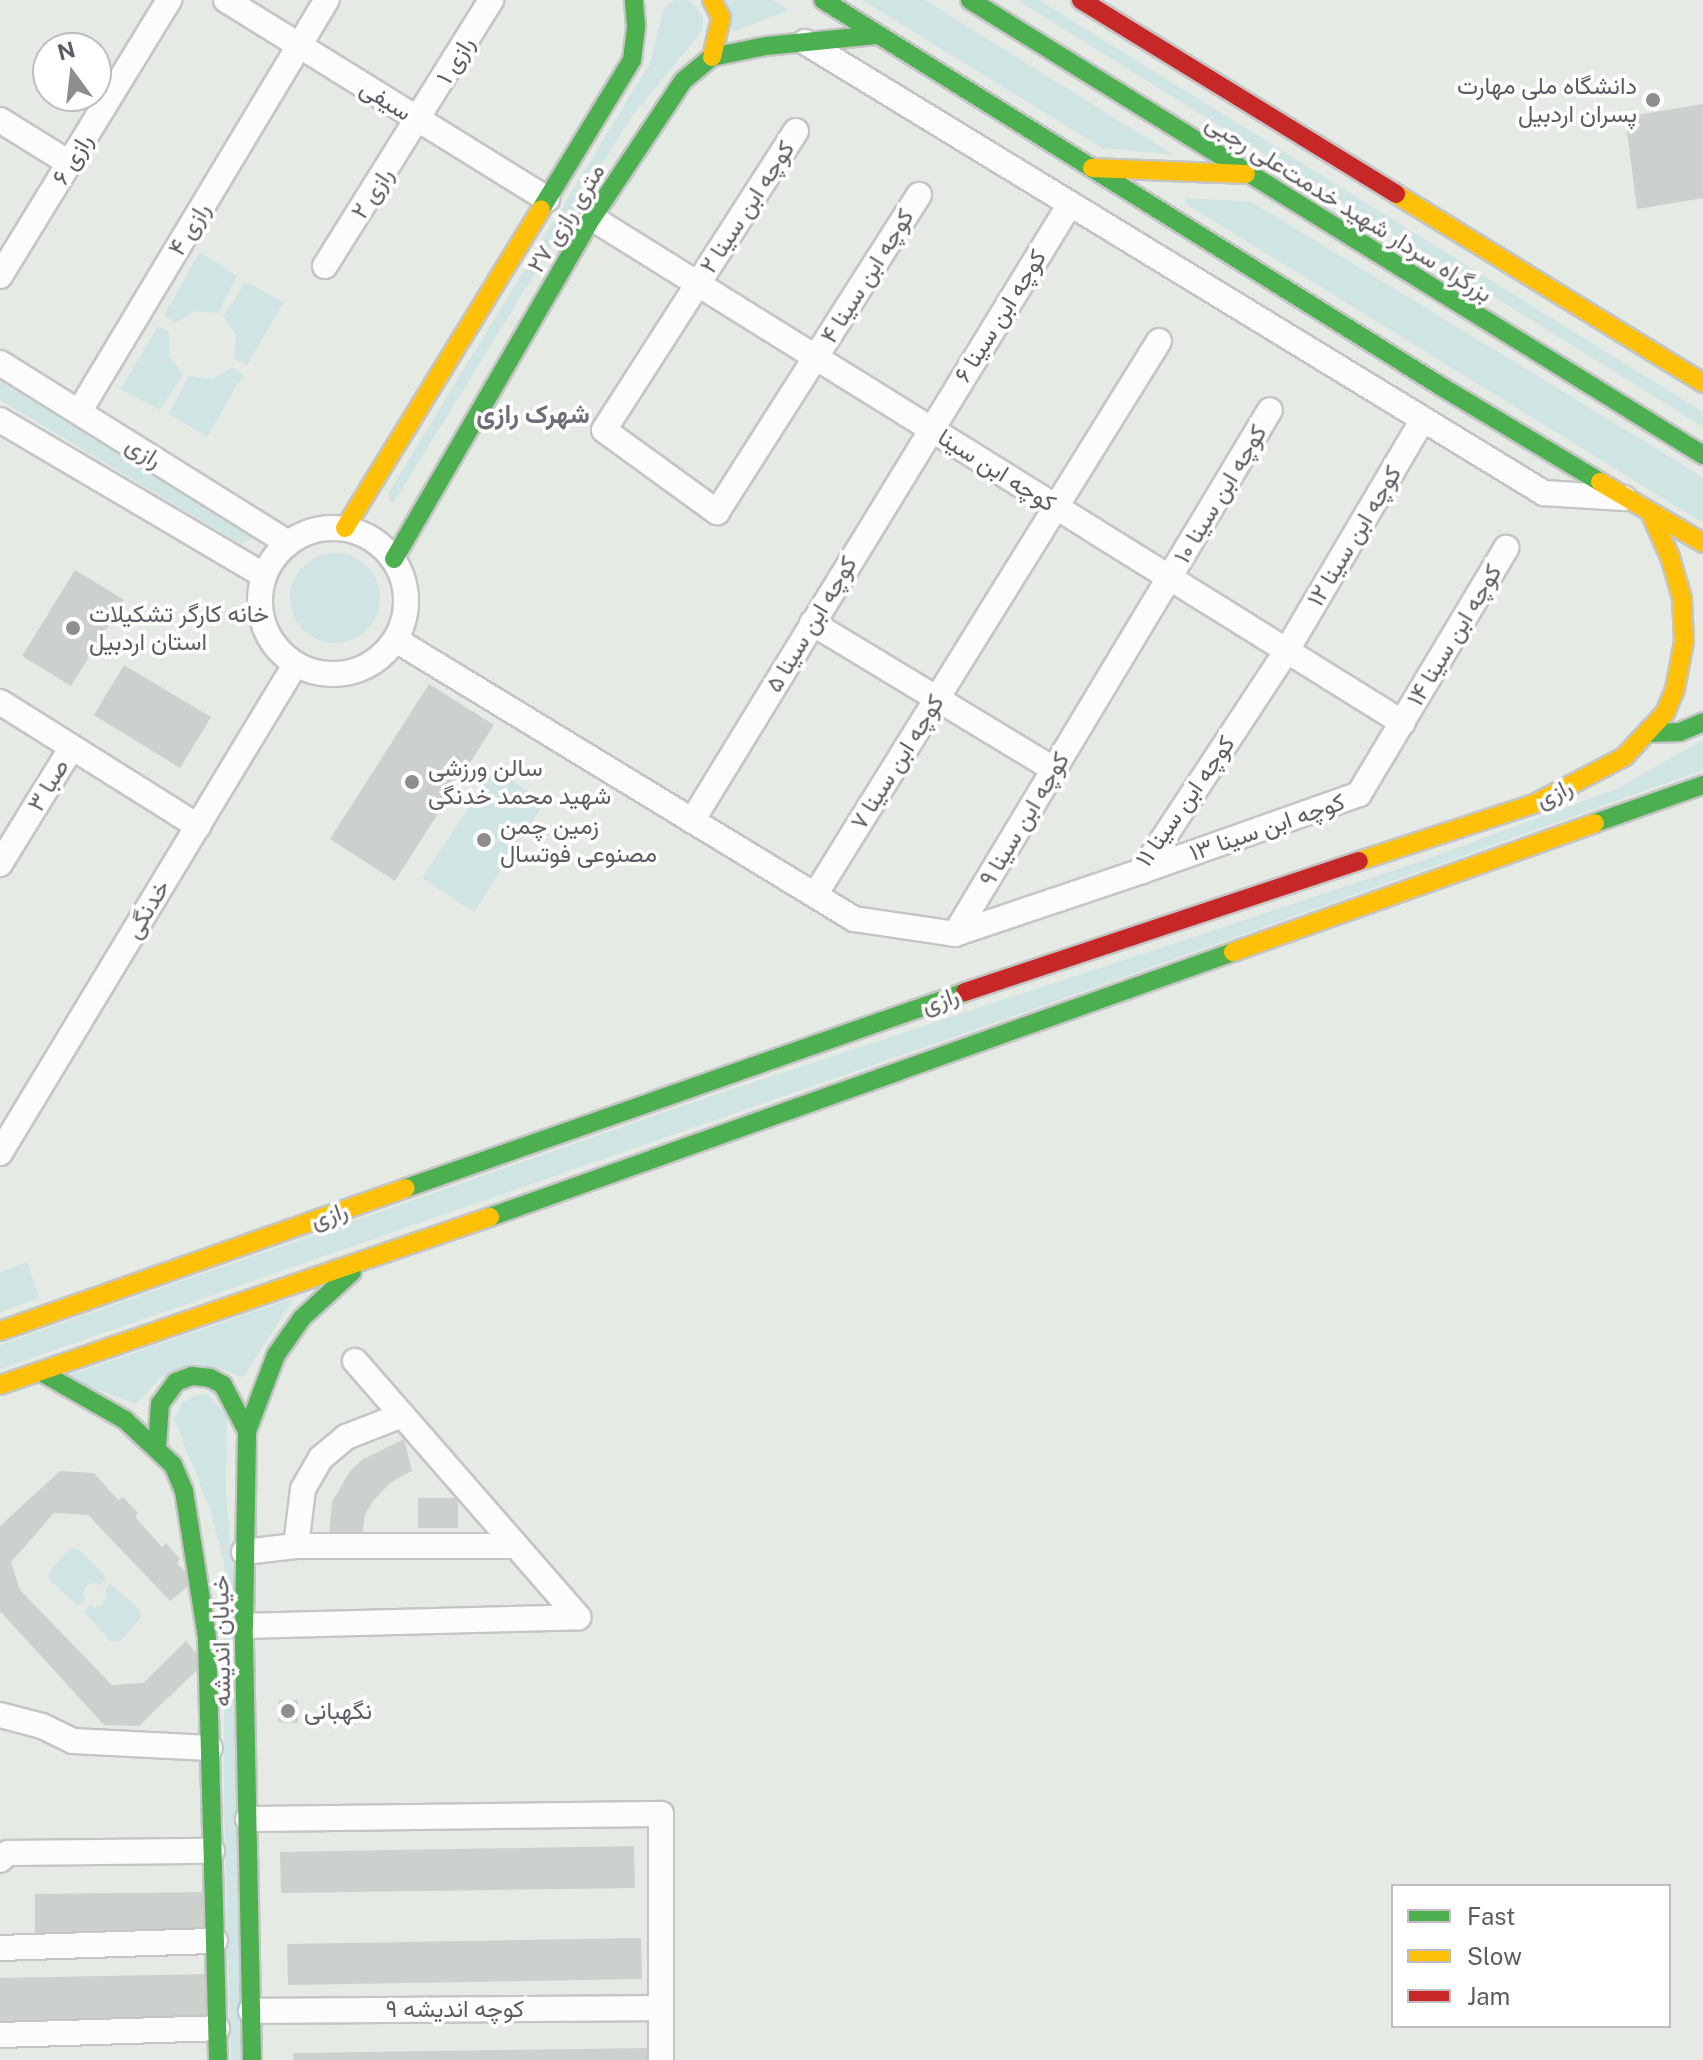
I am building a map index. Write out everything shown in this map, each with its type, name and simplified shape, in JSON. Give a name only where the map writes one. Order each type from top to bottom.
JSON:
[{"type":"main road","points":[[712,0],[721,18],[712,57],[805,42],[876,35]]},
{"type":"main road","points":[[823,0],[1442,387],[1703,543]]},
{"type":"main road","name":"بزرگراه سردار شهید خدمت‌علی رجبی","points":[[970,0],[1703,455]]},
{"type":"main road","name":"بزرگراه سردار شهید خدمت‌علی رجبی","points":[[1081,0],[1703,383]]},
{"type":"main road","name":"۲۷ متری رازی","points":[[345,528],[632,60],[638,2]]},
{"type":"main road","name":"۲۷ متری رازی","points":[[394,559],[592,218],[683,81],[712,57]]},
{"type":"main road","points":[[1092,168],[1248,174]]},
{"type":"main road","name":"رازی","points":[[0,1331],[1087,949],[1536,803],[1624,757],[1665,713],[1675,689],[1684,642],[1682,598],[1670,557],[1650,512]]},
{"type":"main road","points":[[1649,733],[1680,732],[1703,722]]},
{"type":"main road","name":"رازی","points":[[0,1385],[363,1262],[821,1084],[1703,785]]},
{"type":"main road","points":[[808,1045],[821,1084]]},
{"type":"main road","name":"خیابان اندیشه","points":[[252,2060],[244,1626],[247,1431],[276,1355],[302,1318],[363,1262]]},
{"type":"main road","name":"خیابان اندیشه","points":[[41,1372],[125,1420],[173,1465],[184,1491],[207,1638],[218,2060]]},
{"type":"main road","points":[[157,1447],[160,1404],[176,1382],[192,1376],[210,1378],[223,1385],[247,1431]]},
{"type":"street","name":"رازی ۶","points":[[0,276],[169,0]]},
{"type":"street","name":"سیفی","points":[[226,0],[547,199]]},
{"type":"street","name":"رازی ۴","points":[[79,412],[327,0]]},
{"type":"street","name":"رازی ۱","points":[[419,120],[491,0]]},
{"type":"street","points":[[805,42],[1544,493],[1628,498]]},
{"type":"street","points":[[0,120],[69,163]]},
{"type":"street","name":"رازی ۲","points":[[325,266],[419,120]]},
{"type":"street","name":"کوچه ابن سینا ۲","points":[[604,430],[796,131]]},
{"type":"street","name":"کوچه ابن سینا ۴","points":[[604,430],[717,512],[919,195]]},
{"type":"street","name":"کوچه ابن سینا ۶","points":[[930,428],[1070,204]]},
{"type":"street","name":"کوچه ابن سینا","points":[[592,218],[1403,723]]},
{"type":"street","name":"کوچه ابن سینا ۷","points":[[815,895],[1159,341]]},
{"type":"street","name":"رازی","points":[[0,363],[288,543]]},
{"type":"street","name":"کوچه ابن سینا ۱۰","points":[[1170,578],[1270,410]]},
{"type":"street","name":"رازی","points":[[0,420],[263,575]]},
{"type":"street","name":"کوچه ابن سینا ۱۲","points":[[1287,650],[1422,421]]},
{"type":"street","name":"کوچه ابن سینا ۵","points":[[692,821],[930,428]]},
{"type":"street","points":[[345,528],[364,534],[394,559],[403,578],[407,599],[404,620],[396,640],[381,657],[361,669],[339,675],[316,673],[295,665],[275,648],[263,626],[258,601],[263,575],[273,557],[288,543],[315,530],[345,528]]},
{"type":"street","name":"کوچه ابن سینا ۱۴","points":[[1403,723],[1506,548]]},
{"type":"street","name":"کوچه ابن سینا ۹","points":[[955,934],[1170,578]]},
{"type":"street","points":[[812,623],[935,701],[1053,769]]},
{"type":"street","points":[[396,640],[854,919],[955,934]]},
{"type":"street","name":"کوچه ابن سینا ۱۱","points":[[955,934],[1142,871],[1287,650]]},
{"type":"street","name":"خدنگی","points":[[0,1153],[295,665]]},
{"type":"street","points":[[0,702],[198,826]]},
{"type":"street","name":"کوچه ابن سینا ۱۳","points":[[1142,871],[1359,794],[1403,723]]},
{"type":"street","name":"صبا ۳","points":[[0,864],[72,747]]},
{"type":"street","points":[[244,1626],[578,1617],[355,1361]]},
{"type":"street","points":[[296,1546],[303,1489],[321,1458],[346,1437],[402,1415]]},
{"type":"street","points":[[244,1552],[296,1546],[516,1546]]},
{"type":"street","points":[[0,1715],[42,1726],[73,1741],[210,1748]]},
{"type":"street","points":[[248,1819],[661,1814],[661,2060]]},
{"type":"street","points":[[0,1860],[8,1853],[212,1851]]},
{"type":"street","points":[[0,1948],[215,1941]]},
{"type":"street","name":"کوچه اندیشه ۹","points":[[251,2011],[660,2008]]},
{"type":"street","points":[[0,2035],[217,2028]]},
{"type":"shaded area","points":[[674,0],[688,0],[697,7],[703,18],[702,31],[632,116],[397,497],[393,502],[389,500],[389,492],[650,63],[663,10]]},
{"type":"shaded area","points":[[726,0],[773,0],[789,10],[733,32]]},
{"type":"shaded area","points":[[862,0],[925,0],[1174,155],[1102,148]]},
{"type":"shaded area","points":[[1017,0],[1039,0],[1703,412],[1703,427]]},
{"type":"shaded area","points":[[1185,198],[1252,202],[1703,477],[1703,523],[1186,204]]},
{"type":"shaded area","points":[[200,252],[237,276],[218,313],[195,311],[175,323],[164,315]]},
{"type":"shaded area","points":[[245,282],[284,302],[247,365],[235,359],[236,335],[224,316]]},
{"type":"shaded area","points":[[158,326],[169,332],[169,356],[183,374],[160,410],[121,389]]},
{"type":"shaded area","points":[[232,367],[243,375],[207,437],[169,414],[189,376],[212,379]]},
{"type":"shaded area","points":[[0,381],[249,533],[252,539],[240,544],[0,400]]},
{"type":"shaded area","points":[[335,553],[352,557],[367,566],[376,581],[380,598],[376,615],[367,630],[352,639],[335,643],[318,639],[303,630],[294,615],[290,598],[294,581],[303,566],[318,557]]},
{"type":"shaded area","points":[[1703,740],[1703,770],[1037,1008],[0,1369],[0,1345],[679,1107],[1416,863],[1616,789]]},
{"type":"shaded area","name":"زمین چمن مصنوعی فوتسال","points":[[494,769],[545,802],[474,912],[422,878]]},
{"type":"shaded area","points":[[27,1262],[39,1298],[0,1312],[0,1272]]},
{"type":"shaded area","points":[[294,1298],[243,1378],[222,1369],[162,1376],[136,1404],[64,1377]]},
{"type":"shaded area","points":[[207,1394],[227,1416],[226,1495],[233,1567],[241,2060],[231,2060],[224,1814],[224,1563],[210,1509],[174,1419],[183,1402],[196,1395]]},
{"type":"shaded area","points":[[70,1548],[78,1549],[106,1577],[100,1586],[95,1582],[88,1585],[82,1593],[85,1600],[78,1606],[49,1580],[49,1571]]},
{"type":"shaded area","points":[[111,1584],[140,1610],[140,1619],[119,1642],[111,1641],[84,1612],[90,1604],[94,1608],[102,1605],[107,1597],[105,1590]]},
{"type":"building","points":[[1703,104],[1703,198],[1637,209],[1625,117]]},
{"type":"building","name":"خانه کارگر تشکیلات استان اردبیل","points":[[75,570],[124,600],[71,686],[22,656]]},
{"type":"building","points":[[124,665],[211,717],[180,768],[94,715]]},
{"type":"building","name":"سالن ورزشی شهید محمد خدنگی","points":[[429,684],[494,725],[395,881],[330,839]]},
{"type":"building","points":[[404,1439],[412,1471],[390,1483],[374,1500],[365,1514],[362,1539],[329,1537],[332,1502],[350,1471],[362,1460]]},
{"type":"building","points":[[60,1471],[94,1473],[118,1500],[123,1497],[138,1513],[135,1517],[162,1547],[166,1543],[180,1559],[177,1563],[194,1581],[170,1601],[88,1515],[54,1513],[11,1562],[20,1590],[112,1685],[143,1683],[186,1641],[204,1663],[139,1726],[104,1725],[0,1611],[0,1526]]},
{"type":"building","points":[[418,1498],[458,1498],[458,1528],[418,1528]]},
{"type":"building","name":"نگهبانی","points":[[279,1700],[298,1700],[298,1723],[278,1722]]},
{"type":"building","points":[[634,1846],[635,1888],[281,1893],[280,1852]]},
{"type":"building","points":[[208,1892],[208,1931],[35,1933],[35,1894]]},
{"type":"building","points":[[641,1938],[642,1979],[288,1985],[287,1944]]},
{"type":"building","points":[[208,1974],[209,2022],[0,2026],[0,1978]]},
{"type":"building","points":[[647,2048],[648,2060],[294,2060],[293,2053]]},
{"type":"traffic: fast","points":[[541,209],[632,60],[636,25],[634,0]]},
{"type":"traffic: fast","points":[[823,0],[1442,387],[1600,482]]},
{"type":"traffic: fast","points":[[970,0],[1703,455]]},
{"type":"traffic: fast","points":[[394,559],[592,218],[683,81],[712,57],[766,46],[876,35]]},
{"type":"traffic: fast","points":[[1649,733],[1680,732],[1703,722]]},
{"type":"traffic: fast","points":[[1595,823],[1703,785]]},
{"type":"traffic: fast","points":[[490,1217],[1233,952]]},
{"type":"traffic: fast","points":[[406,1188],[965,992]]},
{"type":"traffic: fast","points":[[252,2060],[244,1626],[247,1431],[276,1355],[302,1318],[352,1272]]},
{"type":"traffic: fast","points":[[41,1372],[125,1420],[173,1465],[184,1491],[207,1638],[218,2060]]},
{"type":"traffic: fast","points":[[157,1447],[160,1404],[176,1382],[192,1376],[210,1378],[223,1385],[247,1431]]},
{"type":"traffic: slow","points":[[712,0],[721,18],[712,57]]},
{"type":"traffic: slow","points":[[1092,168],[1246,174]]},
{"type":"traffic: slow","points":[[1396,194],[1703,383]]},
{"type":"traffic: slow","points":[[345,528],[541,209]]},
{"type":"traffic: slow","points":[[1600,482],[1703,543]]},
{"type":"traffic: slow","points":[[1359,861],[1536,803],[1624,757],[1665,713],[1675,689],[1684,642],[1682,598],[1670,557],[1650,512]]},
{"type":"traffic: slow","points":[[1233,952],[1595,823]]},
{"type":"traffic: slow","points":[[0,1331],[406,1188]]},
{"type":"traffic: slow","points":[[0,1385],[490,1217]]},
{"type":"traffic: jam","points":[[1081,0],[1396,194]]},
{"type":"traffic: jam","points":[[965,992],[1359,861]]},
{"type":"place","name":"دانشگاه ملی مهارت پسران اردبیل","points":[[1653,100]]},
{"type":"place","name":"خانه کارگر تشکیلات استان اردبیل","points":[[73,628]]},
{"type":"place","name":"سالن ورزشی شهید محمد خدنگی","points":[[412,782]]},
{"type":"place","name":"زمین چمن مصنوعی فوتسال","points":[[484,840]]},
{"type":"place","name":"نگهبانی","points":[[288,1711]]},
{"type":"district","name":"شهرک رازی","points":[[533,414]]}]
